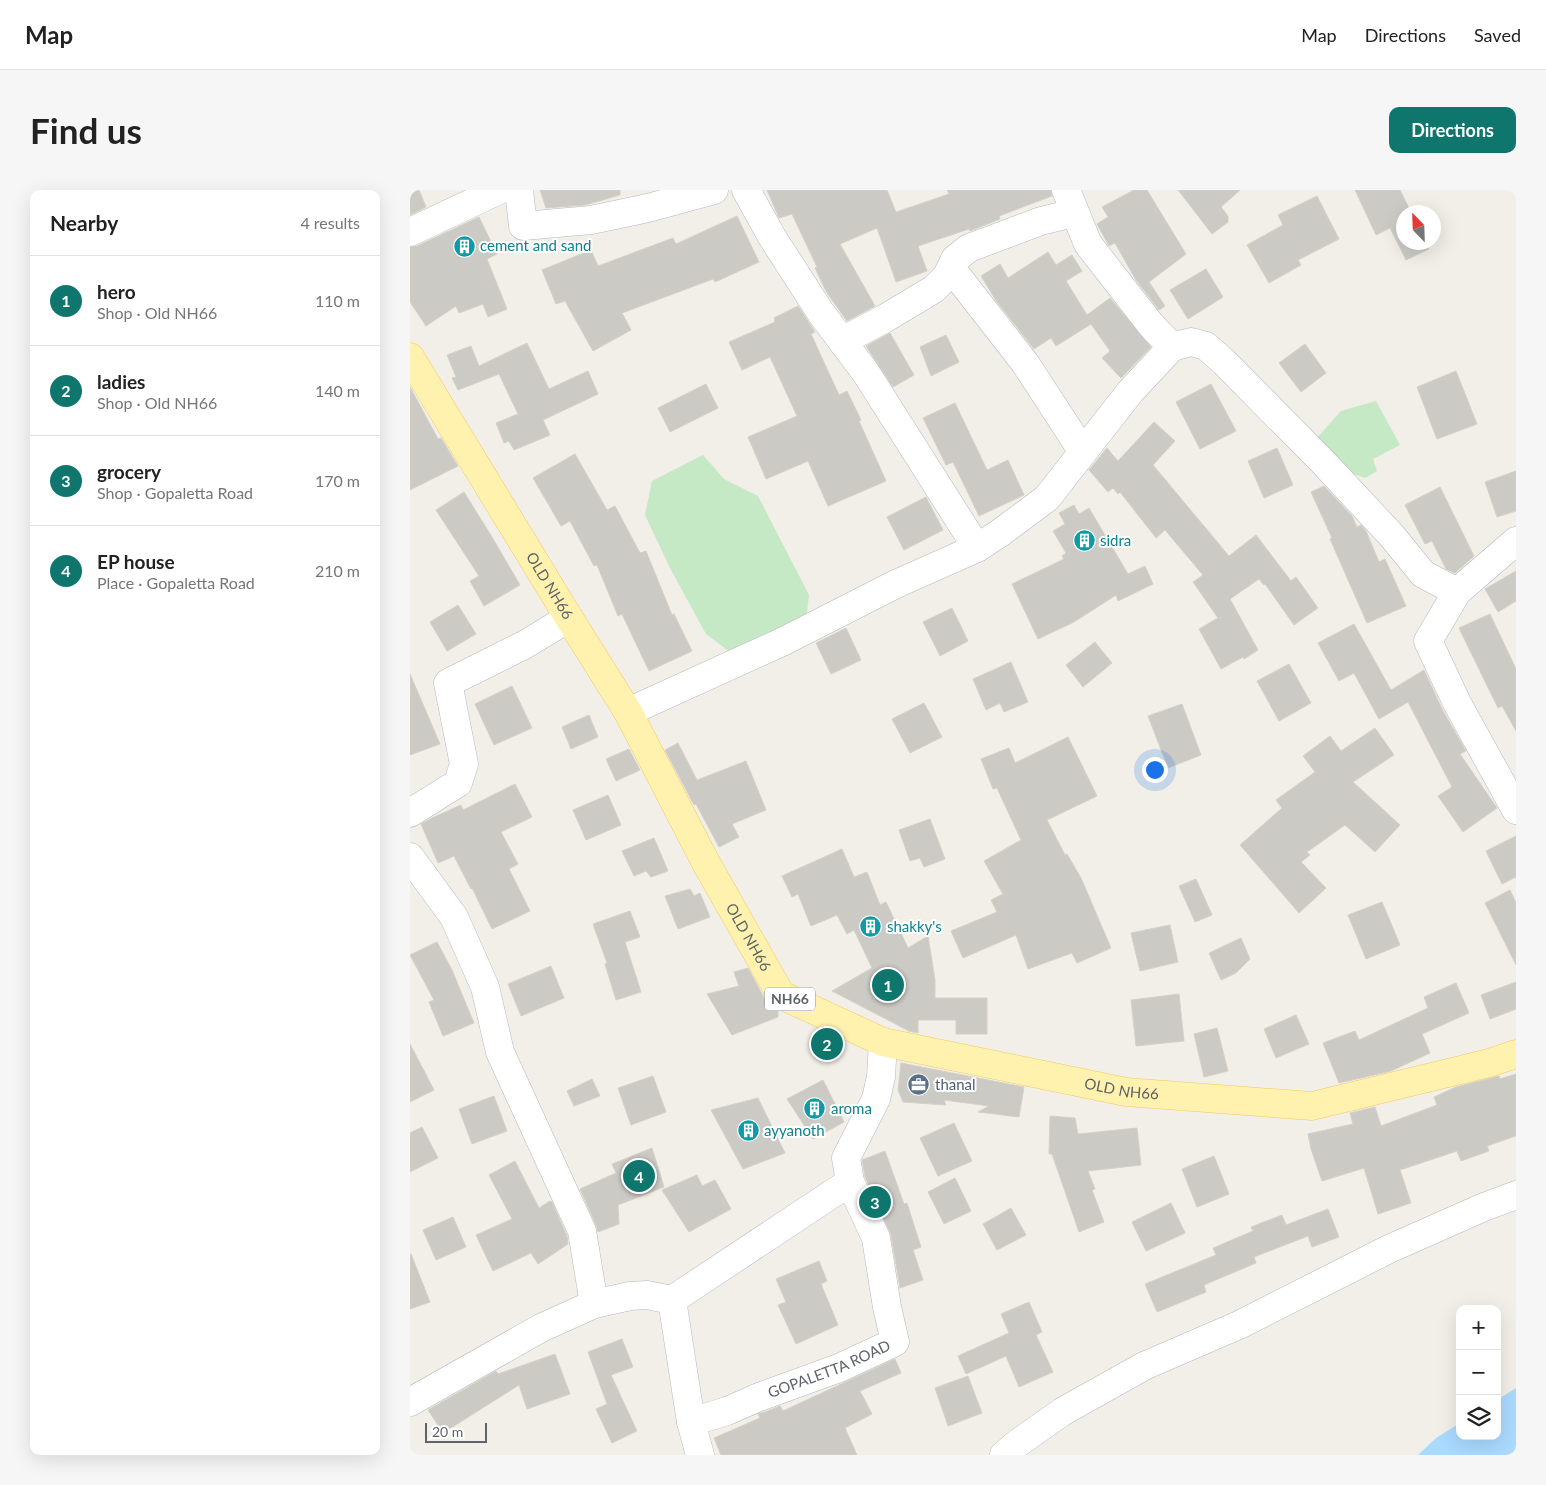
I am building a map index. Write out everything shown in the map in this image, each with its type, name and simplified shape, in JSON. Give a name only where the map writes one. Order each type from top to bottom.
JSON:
[{"type":"main road","name":"OLD NH66","points":[[410,358],[568,618],[628,712],[706,863],[781,995],[883,1042],[1126,1092],[1312,1106],[1489,1063],[1516,1054]]},
{"type":"street","points":[[410,232],[499,190]]},
{"type":"street","points":[[519,190],[523,226],[591,220],[648,208],[714,190]]},
{"type":"street","points":[[746,190],[772,237],[821,313],[866,373],[977,548]]},
{"type":"street","points":[[842,341],[884,319],[934,289],[947,276],[955,260],[969,248],[1041,221],[1070,202],[1088,244],[1096,256],[1151,325],[1172,347]]},
{"type":"street","points":[[951,268],[1025,363],[1084,452]]},
{"type":"street","points":[[628,712],[782,642],[896,584],[977,548],[1047,498],[1130,392],[1172,347],[1191,342],[1206,346],[1212,351],[1322,462],[1392,536],[1423,574],[1458,592]]},
{"type":"street","points":[[1516,541],[1458,592],[1428,641],[1458,703],[1516,810]]},
{"type":"street","points":[[410,813],[458,783],[464,764],[448,683],[524,644],[568,618]]},
{"type":"street","points":[[410,857],[454,917],[485,987],[500,1052],[582,1231],[594,1304]]},
{"type":"street","name":"GOPALETTA ROAD","points":[[691,1422],[727,1411],[759,1397],[839,1368],[895,1342],[887,1307],[876,1238],[850,1182],[846,1158],[876,1099],[881,1076],[883,1042]]},
{"type":"street","points":[[410,1402],[541,1328],[594,1304],[630,1296],[647,1295],[672,1300],[850,1182]]},
{"type":"street","points":[[1004,1455],[1018,1442],[1062,1412],[1144,1366],[1239,1325],[1389,1249],[1516,1195]]},
{"type":"street","points":[[672,1300],[691,1422],[700,1455]]},
{"type":"green space","points":[[1376,401],[1400,445],[1373,459],[1377,471],[1365,478],[1345,471],[1316,439],[1341,411]]},
{"type":"green space","points":[[703,455],[724,479],[758,496],[809,595],[806,621],[734,655],[706,634],[670,568],[645,515],[652,481]]},
{"type":"water","points":[[1516,1388],[1516,1455],[1418,1455],[1436,1438],[1456,1426],[1456,1440],[1501,1440],[1501,1397]]},
{"type":"building","points":[[410,190],[419,190],[426,207],[410,215]]},
{"type":"building","points":[[540,190],[620,190],[620,195],[585,205],[546,208]]},
{"type":"building","points":[[767,190],[887,190],[896,212],[949,194],[947,190],[1051,190],[1052,196],[999,216],[1000,219],[970,231],[969,229],[918,246],[927,271],[896,282],[877,228],[840,244],[875,306],[847,321],[827,293],[792,214],[779,218]]},
{"type":"building","points":[[1134,190],[1147,190],[1186,254],[1149,282],[1165,306],[1159,310],[1136,280],[1115,243],[1109,246],[1097,224],[1108,217],[1102,207]]},
{"type":"building","points":[[1178,190],[1240,190],[1221,207],[1228,216],[1228,222],[1212,234]]},
{"type":"building","points":[[1355,190],[1400,190],[1408,205],[1396,205],[1396,240],[1390,228],[1376,235]]},
{"type":"building","points":[[1317,196],[1339,239],[1298,260],[1301,265],[1269,283],[1247,245],[1283,225],[1278,215]]},
{"type":"building","points":[[737,216],[759,262],[715,282],[713,279],[622,313],[631,330],[593,351],[565,301],[556,304],[542,270],[591,250],[598,266],[673,238],[676,244]]},
{"type":"building","points":[[479,217],[497,254],[487,259],[507,309],[488,317],[483,304],[459,313],[456,306],[426,326],[410,302],[410,247],[417,246]]},
{"type":"building","points":[[1401,250],[1427,250],[1406,260]]},
{"type":"building","points":[[1048,252],[1056,265],[1072,255],[1082,271],[1066,281],[1087,315],[1110,298],[1151,347],[1121,378],[1102,358],[1110,351],[1091,324],[1056,346],[1051,338],[1034,349],[997,302],[981,276],[1000,264],[1008,278]]},
{"type":"building","points":[[1206,269],[1223,297],[1188,319],[1170,290]]},
{"type":"building","points":[[798,306],[815,332],[811,334],[839,395],[847,391],[886,481],[828,506],[808,461],[766,479],[748,437],[797,416],[770,357],[742,370],[729,342],[775,322],[774,318]]},
{"type":"building","points":[[890,333],[914,375],[893,387],[866,346]]},
{"type":"building","points":[[946,335],[959,362],[931,376],[920,347]]},
{"type":"building","points":[[527,343],[549,389],[588,371],[598,394],[543,420],[550,435],[514,450],[509,441],[504,443],[496,423],[518,414],[499,374],[458,390],[452,378],[456,377],[447,355],[471,346],[479,366]]},
{"type":"building","points":[[1305,344],[1326,373],[1301,392],[1279,363]]},
{"type":"building","points":[[1456,371],[1477,424],[1437,439],[1417,387]]},
{"type":"building","points":[[706,384],[718,408],[670,432],[658,408]]},
{"type":"building","points":[[1211,384],[1236,431],[1200,449],[1176,402]]},
{"type":"building","points":[[410,387],[438,439],[441,438],[458,466],[410,490]]},
{"type":"building","points":[[955,403],[987,470],[1008,460],[1024,495],[979,516],[953,462],[946,465],[923,418]]},
{"type":"building","points":[[1154,422],[1175,441],[1153,465],[1229,556],[1256,535],[1291,581],[1296,577],[1318,608],[1294,625],[1265,584],[1259,579],[1230,599],[1258,650],[1244,659],[1243,657],[1221,669],[1199,629],[1218,618],[1193,582],[1203,575],[1165,530],[1156,538],[1120,492],[1118,494],[1113,488],[1108,492],[1089,470],[1107,448],[1118,461]]},
{"type":"building","points":[[1277,448],[1293,485],[1264,498],[1248,461]]},
{"type":"building","points":[[575,454],[607,510],[615,506],[640,553],[646,551],[672,615],[674,614],[692,651],[649,671],[622,614],[618,616],[597,565],[594,566],[570,521],[561,526],[533,478]]},
{"type":"building","points":[[1516,471],[1516,511],[1497,517],[1485,482]]},
{"type":"building","points":[[1324,486],[1352,516],[1357,527],[1361,525],[1366,531],[1379,562],[1385,559],[1406,606],[1367,623],[1311,492]]},
{"type":"building","points":[[1440,487],[1474,556],[1455,573],[1446,569],[1432,541],[1425,544],[1405,505]]},
{"type":"building","points":[[464,492],[520,585],[484,606],[470,581],[479,576],[436,510]]},
{"type":"building","points":[[926,497],[943,530],[904,550],[887,517]]},
{"type":"building","points":[[1074,505],[1079,514],[1089,508],[1128,574],[1145,566],[1153,584],[1118,601],[1116,595],[1074,622],[1038,639],[1012,584],[1064,559],[1062,556],[1066,553],[1053,531],[1065,524],[1059,513]]},
{"type":"building","points":[[1516,571],[1516,601],[1498,612],[1485,589]]},
{"type":"building","points":[[458,605],[476,634],[447,651],[430,622]]},
{"type":"building","points":[[952,608],[968,641],[940,656],[923,622]]},
{"type":"building","points":[[1490,614],[1516,669],[1516,731],[1502,706],[1498,708],[1459,628]]},
{"type":"building","points":[[1354,624],[1391,690],[1424,670],[1443,711],[1466,751],[1460,754],[1497,808],[1463,832],[1438,796],[1452,787],[1408,702],[1379,719],[1354,673],[1339,681],[1318,643]]},
{"type":"building","points":[[846,628],[861,660],[831,674],[816,643]]},
{"type":"building","points":[[1095,642],[1112,663],[1083,687],[1066,665]]},
{"type":"building","points":[[1011,662],[1028,702],[1004,712],[1000,703],[986,710],[973,679]]},
{"type":"building","points":[[1289,664],[1311,703],[1279,721],[1257,681]]},
{"type":"building","points":[[410,674],[440,744],[410,755]]},
{"type":"building","points":[[512,686],[532,728],[494,745],[475,704]]},
{"type":"building","points":[[924,703],[942,737],[910,753],[892,719]]},
{"type":"building","points":[[1182,704],[1201,755],[1168,768],[1148,716]]},
{"type":"building","points":[[589,715],[598,737],[571,749],[562,727]]},
{"type":"building","points":[[1375,728],[1394,755],[1353,782],[1400,825],[1375,852],[1345,825],[1307,852],[1310,855],[1301,862],[1326,888],[1299,913],[1240,845],[1282,808],[1276,800],[1315,772],[1303,756],[1330,736],[1341,751]]},
{"type":"building","points":[[1068,737],[1097,796],[1047,820],[1065,855],[1067,854],[1081,878],[1111,948],[1077,963],[1072,953],[1028,969],[1016,935],[963,958],[951,931],[997,912],[991,900],[1003,894],[984,861],[1021,840],[997,788],[993,789],[981,759],[1009,748],[1015,763]]},
{"type":"building","points":[[678,743],[697,780],[746,761],[766,810],[732,824],[739,837],[719,847],[665,750]]},
{"type":"building","points":[[629,749],[640,770],[616,781],[606,759]]},
{"type":"building","points":[[515,784],[532,817],[501,832],[518,864],[509,869],[530,911],[492,929],[454,856],[438,863],[421,824],[461,805],[463,810]]},
{"type":"building","points":[[608,795],[621,825],[586,840],[573,810]]},
{"type":"building","points":[[930,819],[945,859],[924,867],[920,858],[910,861],[899,830]]},
{"type":"building","points":[[1516,836],[1516,877],[1502,884],[1486,851]]},
{"type":"building","points":[[654,838],[668,871],[651,877],[646,871],[634,876],[622,851]]},
{"type":"building","points":[[842,849],[854,877],[867,872],[880,905],[886,902],[908,948],[928,936],[935,980],[935,998],[987,998],[987,1034],[956,1034],[956,1020],[918,1020],[918,1033],[909,1031],[832,991],[872,968],[854,930],[847,934],[837,915],[811,926],[798,894],[792,897],[782,876]]},
{"type":"building","points":[[1196,879],[1212,915],[1195,922],[1179,886]]},
{"type":"building","points":[[690,889],[694,896],[700,893],[710,917],[678,929],[665,896]]},
{"type":"building","points":[[1510,890],[1516,903],[1516,965],[1485,903]]},
{"type":"building","points":[[1382,902],[1400,945],[1366,959],[1348,915]]},
{"type":"building","points":[[630,911],[640,937],[625,942],[641,992],[616,1000],[605,964],[607,963],[593,924]]},
{"type":"building","points":[[1170,925],[1178,962],[1140,971],[1131,933]]},
{"type":"building","points":[[1241,938],[1250,959],[1236,973],[1221,980],[1209,953]]},
{"type":"building","points":[[437,942],[452,970],[474,1023],[443,1036],[429,1002],[434,1000],[410,955]]},
{"type":"building","points":[[551,966],[564,998],[521,1016],[508,984]]},
{"type":"building","points":[[748,968],[767,1003],[778,1011],[778,1017],[732,1035],[707,994],[739,986],[734,972]]},
{"type":"building","points":[[1516,982],[1516,1009],[1490,1019],[1481,995]]},
{"type":"building","points":[[1456,983],[1469,1013],[1422,1034],[1430,1053],[1391,1071],[1339,1083],[1323,1043],[1355,1031],[1359,1040],[1428,1008],[1424,997]]},
{"type":"building","points":[[1179,994],[1184,1041],[1136,1046],[1131,1000]]},
{"type":"building","points":[[1296,1015],[1309,1044],[1276,1058],[1264,1029]]},
{"type":"building","points":[[1217,1028],[1228,1071],[1204,1077],[1194,1034]]},
{"type":"building","points":[[410,1044],[434,1090],[410,1102]]},
{"type":"building","points":[[901,1063],[1024,1087],[1019,1117],[978,1112],[989,1106],[944,1100],[946,1105],[903,1102],[898,1090]]},
{"type":"building","points":[[1516,1074],[1516,1136],[1487,1146],[1489,1151],[1461,1161],[1457,1151],[1400,1170],[1411,1203],[1378,1214],[1364,1168],[1322,1181],[1308,1134],[1353,1124],[1350,1113],[1375,1107],[1381,1126],[1437,1105],[1434,1097],[1456,1087],[1499,1076],[1500,1079]]},
{"type":"building","points":[[653,1076],[666,1112],[631,1125],[618,1088]]},
{"type":"building","points":[[592,1079],[600,1096],[574,1106],[567,1091]]},
{"type":"building","name":"aroma","points":[[823,1080],[844,1122],[813,1139],[787,1099]]},
{"type":"building","points":[[494,1096],[507,1131],[472,1144],[459,1109]]},
{"type":"building","name":"ayyanoth","points":[[758,1098],[785,1153],[743,1169],[711,1110]]},
{"type":"building","points":[[1050,1116],[1075,1118],[1078,1134],[1137,1128],[1141,1165],[1088,1171],[1095,1189],[1092,1190],[1104,1222],[1079,1232],[1052,1154],[1049,1154]]},
{"type":"building","points":[[954,1123],[972,1161],[938,1176],[920,1138]]},
{"type":"building","points":[[422,1127],[438,1158],[410,1172],[410,1133]]},
{"type":"building","points":[[652,1148],[664,1187],[618,1205],[619,1224],[598,1232],[580,1189],[616,1173],[612,1164]]},
{"type":"building","points":[[885,1151],[904,1204],[907,1203],[921,1247],[913,1250],[923,1280],[900,1288],[891,1235],[865,1177],[862,1160]]},
{"type":"building","points":[[1214,1156],[1229,1194],[1197,1207],[1182,1169]]},
{"type":"building","points":[[515,1161],[539,1208],[550,1201],[552,1202],[567,1236],[568,1244],[538,1264],[531,1253],[493,1271],[476,1235],[512,1219],[489,1175]]},
{"type":"building","points":[[697,1175],[702,1186],[715,1180],[731,1209],[689,1232],[662,1190]]},
{"type":"building","points":[[955,1178],[971,1211],[944,1224],[928,1192]]},
{"type":"building","points":[[1171,1203],[1185,1233],[1146,1251],[1132,1222]]},
{"type":"building","points":[[1011,1208],[1026,1235],[997,1250],[983,1224]]},
{"type":"building","points":[[1328,1209],[1339,1237],[1312,1247],[1308,1236],[1254,1257],[1256,1263],[1204,1285],[1206,1292],[1157,1312],[1145,1284],[1216,1255],[1213,1248],[1253,1231],[1251,1227],[1282,1215],[1286,1225]]},
{"type":"building","points":[[453,1217],[466,1247],[436,1260],[423,1230]]},
{"type":"building","points":[[410,1254],[430,1302],[410,1309]]},
{"type":"building","points":[[819,1261],[827,1281],[821,1284],[838,1325],[796,1344],[778,1305],[786,1302],[776,1279]]},
{"type":"building","points":[[1029,1302],[1042,1332],[1036,1335],[1053,1372],[1019,1387],[1006,1356],[966,1374],[958,1356],[1009,1333],[1001,1314]]},
{"type":"building","points":[[622,1339],[633,1367],[611,1375],[637,1431],[612,1443],[596,1409],[607,1404],[588,1352]]},
{"type":"building","points":[[555,1354],[570,1394],[527,1409],[519,1385],[443,1433],[428,1410],[496,1371],[498,1374]]},
{"type":"building","points":[[895,1359],[901,1373],[860,1391],[872,1414],[845,1428],[857,1455],[721,1455],[714,1438],[760,1418],[758,1414],[780,1406],[783,1411]]},
{"type":"building","points":[[968,1376],[982,1413],[948,1426],[935,1388]]},
{"type":"place","name":"cement and sand","points":[[464,246]]},
{"type":"place","name":"sidra","points":[[1084,541]]},
{"type":"place","name":"shakky's","points":[[871,927]]},
{"type":"place","name":"hero","points":[[888,985]]},
{"type":"place","name":"ladies","points":[[827,1044]]},
{"type":"place","name":"thanal","points":[[919,1085]]},
{"type":"place","name":"aroma","points":[[815,1109]]},
{"type":"place","name":"ayyanoth","points":[[748,1131]]},
{"type":"place","name":"EP house","points":[[639,1176]]},
{"type":"place","name":"grocery","points":[[875,1202]]}]
